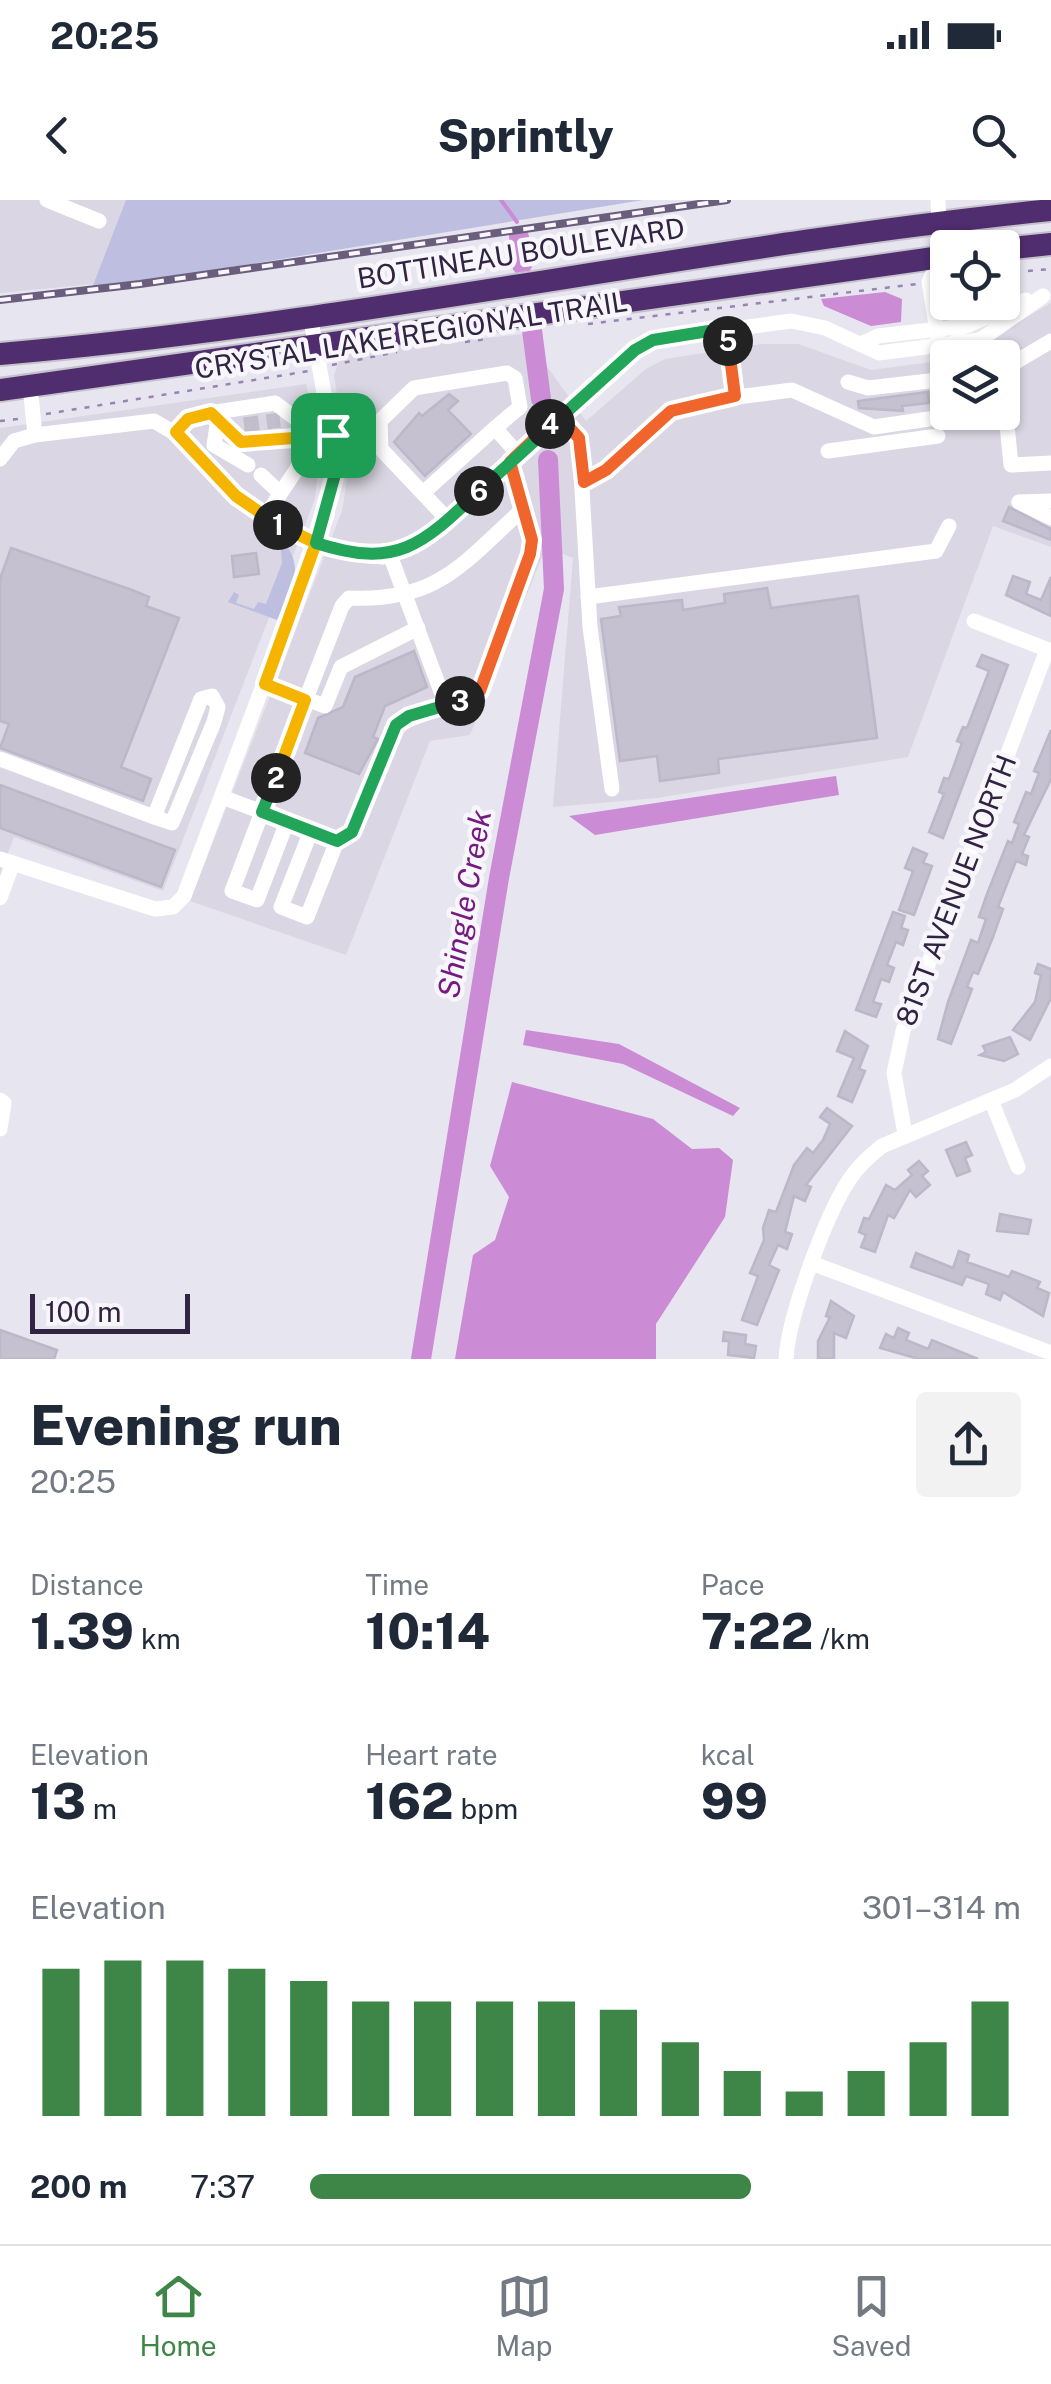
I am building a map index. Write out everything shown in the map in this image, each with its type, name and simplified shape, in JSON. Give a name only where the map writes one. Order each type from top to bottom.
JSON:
[{"type":"highway","name":"BOTTINEAU BOULEVARD","points":[[0,354],[310,316],[938,211],[1051,210]]},
{"type":"highway","points":[[1020,247],[1051,244]]},
{"type":"highway","points":[[0,390],[318,358],[930,263]]},
{"type":"street","points":[[47,200],[99,220]]},
{"type":"street","points":[[929,282],[938,337]]},
{"type":"street","points":[[0,460],[14,441],[36,435],[154,422],[176,432],[236,496],[266,517],[316,543],[363,556],[390,555],[418,544],[448,520],[616,364],[653,340],[791,321],[863,342],[878,336],[958,335],[1047,294]]},
{"type":"street","points":[[0,898],[6,861],[148,908],[174,907],[186,891],[316,543],[334,478],[333,435],[310,316]]},
{"type":"street","points":[[957,320],[958,335]]},
{"type":"street","points":[[727,328],[735,396]]},
{"type":"street","points":[[1020,361],[1051,341]]},
{"type":"street","points":[[422,493],[520,407],[514,378],[507,373],[414,388],[380,420],[381,450],[422,493],[448,520]]},
{"type":"street","points":[[584,482],[606,470],[671,411],[735,396],[792,390],[874,426],[942,417],[938,380],[868,388],[848,382]]},
{"type":"street","points":[[30,386],[36,435]]},
{"type":"street","points":[[219,420],[276,403],[302,438],[302,461],[266,517]]},
{"type":"street","points":[[559,416],[579,438],[588,598],[612,789]]},
{"type":"street","points":[[176,432],[188,419],[244,426]]},
{"type":"street","points":[[219,420],[241,442],[333,435]]},
{"type":"street","points":[[219,420],[214,445],[254,470],[280,493]]},
{"type":"street","points":[[311,831],[282,908],[307,917],[337,841],[352,832],[396,725],[475,697],[480,691],[532,540],[514,458],[495,428]]},
{"type":"street","points":[[1008,430],[1011,465],[1051,463]]},
{"type":"street","points":[[828,451],[938,436]]},
{"type":"street","points":[[1051,501],[1019,502],[1051,518]]},
{"type":"street","points":[[287,822],[257,900],[232,891],[342,606],[349,598],[406,596],[446,579],[523,508]]},
{"type":"street","points":[[588,598],[936,551],[949,526]]},
{"type":"street","points":[[390,555],[446,705]]},
{"type":"street","points":[[974,621],[1049,650]]},
{"type":"street","points":[[265,684],[325,706],[341,667],[418,628]]},
{"type":"street","name":"81ST AVENUE NORTH","points":[[905,1134],[894,1072],[903,1031],[1049,650]]},
{"type":"street","points":[[0,759],[154,817],[175,821],[214,722],[218,707],[212,696],[201,699],[154,817]]},
{"type":"street","points":[[222,797],[337,841]]},
{"type":"street","points":[[786,1359],[791,1324],[852,1174],[882,1146],[991,1100],[1051,1066]]},
{"type":"street","points":[[0,1100],[4,1102],[0,1130]]},
{"type":"street","points":[[991,1100],[1018,1168]]},
{"type":"street","points":[[814,1264],[1051,1353]]},
{"type":"path","points":[[1020,272],[1051,269]]},
{"type":"path","name":"CRYSTAL LAKE REGIONAL TRAIL","points":[[582,324],[929,282]]},
{"type":"path","name":"CRYSTAL LAKE REGIONAL TRAIL","points":[[453,343],[490,338]]},
{"type":"path","name":"CRYSTAL LAKE REGIONAL TRAIL","points":[[0,421],[318,358],[414,349]]},
{"type":"shaded area","points":[[0,200],[126,200],[93,284],[0,293]]},
{"type":"shaded area","points":[[126,200],[643,200],[91,290]]},
{"type":"shaded area","points":[[885,292],[902,299],[901,322],[871,326],[824,306],[821,299]]},
{"type":"shaded area","points":[[1051,303],[1051,547],[993,526],[908,757],[657,798],[553,807],[573,558],[546,547],[470,735],[430,741],[346,955],[190,901],[342,511],[349,468],[334,375],[339,361],[350,352],[524,334],[586,421],[646,369],[665,359],[762,344],[798,344],[871,370],[930,362],[930,430],[1020,430],[1020,340],[987,340]]},
{"type":"shaded area","points":[[306,384],[320,448],[315,499],[163,891],[14,837],[0,874],[0,428]]},
{"type":"shaded area","points":[[260,524],[280,540],[256,529]]},
{"type":"shaded area","points":[[280,540],[295,566],[291,589],[277,620],[228,602],[234,592],[239,595],[236,603],[254,609],[258,602],[266,604],[282,563]]},
{"type":"shaded area","points":[[836,776],[839,795],[595,835],[569,816]]},
{"type":"shaded area","points":[[526,1030],[619,1044],[740,1108],[733,1116],[623,1064],[523,1045]]},
{"type":"shaded area","points":[[512,1082],[653,1119],[692,1149],[719,1148],[733,1160],[725,1217],[656,1324],[656,1359],[455,1359],[473,1255],[495,1240],[509,1197],[490,1166]]},
{"type":"building","points":[[928,392],[929,403],[902,406],[903,411],[859,408],[858,401]]},
{"type":"building","points":[[449,394],[458,401],[448,410],[471,434],[425,476],[394,442],[419,413],[422,416]]},
{"type":"building","points":[[1009,507],[1051,529],[1051,540],[1003,521]]},
{"type":"building","points":[[11,548],[149,597],[146,606],[179,618],[121,767],[151,779],[143,801],[0,748],[9,724],[0,721],[0,579]]},
{"type":"building","points":[[256,553],[259,574],[234,577],[232,556]]},
{"type":"building","points":[[1013,576],[1030,582],[1026,594],[1041,600],[1051,577],[1051,616],[1006,595]]},
{"type":"building","points":[[767,588],[771,608],[858,596],[877,738],[718,759],[719,773],[660,781],[657,756],[620,761],[601,619],[621,616],[619,607],[682,600],[683,610],[725,603],[724,594]]},
{"type":"building","points":[[414,651],[427,687],[385,706],[373,737],[378,739],[359,774],[305,753],[318,718],[343,707],[355,677]]},
{"type":"building","points":[[982,655],[1008,665],[943,838],[929,832],[944,794],[939,792],[944,778],[949,779],[962,743],[957,741],[963,727],[967,728],[989,671],[977,666]]},
{"type":"building","points":[[1051,730],[1051,779],[1024,835],[1029,837],[1022,854],[1028,856],[1026,865],[1016,861],[998,907],[1003,909],[993,937],[978,974],[973,972],[967,987],[972,989],[951,1044],[938,1039],[948,1002],[971,940],[978,943],[986,919],[979,917],[1008,841],[1012,843],[1019,824],[1014,822],[1026,792],[1031,794],[1039,773],[1034,771]]},
{"type":"building","points":[[0,785],[175,850],[161,887],[0,828]]},
{"type":"building","points":[[913,848],[927,854],[923,863],[932,866],[914,915],[899,910],[913,871],[905,868]]},
{"type":"building","points":[[893,912],[905,916],[901,928],[908,930],[903,945],[896,942],[887,965],[894,968],[889,982],[881,979],[873,1002],[881,1004],[876,1017],[856,1010]]},
{"type":"building","points":[[1038,964],[1051,969],[1051,998],[1030,1040],[1013,1030],[1035,1002],[1041,975],[1035,973]]},
{"type":"building","points":[[845,1031],[868,1046],[859,1069],[865,1071],[852,1102],[838,1096],[854,1058],[837,1051]]},
{"type":"building","points":[[1010,1037],[1018,1054],[1004,1061],[980,1055],[986,1052],[983,1046]]},
{"type":"building","points":[[827,1108],[852,1126],[806,1185],[811,1187],[805,1201],[794,1196],[785,1232],[792,1234],[787,1249],[778,1245],[769,1265],[779,1270],[757,1325],[742,1320],[758,1276],[750,1273],[764,1240],[769,1210],[776,1212],[794,1165],[807,1148],[813,1153],[823,1140],[830,1124],[820,1117]]},
{"type":"building","points":[[966,1142],[972,1155],[965,1158],[970,1171],[957,1176],[946,1150]]},
{"type":"building","points":[[919,1161],[928,1171],[922,1176],[930,1185],[916,1197],[910,1190],[894,1218],[888,1215],[875,1252],[861,1247],[866,1235],[859,1232],[864,1218],[869,1219],[886,1185],[895,1190],[912,1175],[908,1170]]},
{"type":"building","points":[[1000,1214],[1031,1220],[1028,1234],[997,1231]]},
{"type":"building","points":[[959,1251],[969,1255],[967,1262],[1009,1277],[1012,1271],[1040,1282],[1037,1288],[1049,1293],[1043,1316],[1003,1292],[1000,1300],[986,1294],[989,1284],[966,1276],[962,1285],[911,1267],[916,1253],[953,1268]]},
{"type":"building","points":[[831,1301],[854,1316],[846,1338],[834,1333],[834,1359],[818,1359],[818,1341],[830,1317],[826,1316]]},
{"type":"building","points":[[898,1328],[909,1333],[906,1340],[928,1349],[932,1340],[978,1359],[919,1359],[880,1348],[886,1334],[894,1338]]},
{"type":"building","points":[[0,1330],[57,1350],[54,1359],[0,1359]]},
{"type":"building","points":[[724,1332],[746,1335],[745,1344],[756,1346],[754,1358],[728,1355],[729,1341],[723,1341]]},
{"type":"waterway","name":"Shingle Creek","points":[[501,200],[517,222]]},
{"type":"waterway","name":"Shingle Creek","points":[[519,237],[522,265]]},
{"type":"waterway","name":"Shingle Creek","points":[[532,330],[541,399]]},
{"type":"waterway","name":"Shingle Creek","points":[[421,1359],[499,878],[554,589],[548,460]]},
{"type":"tunnel","points":[[244,425],[280,420]]},
{"type":"railway","points":[[0,300],[140,284],[727,200]]},
{"type":"route","points":[[333,435],[241,442],[211,413],[188,419],[176,432],[236,496],[289,531],[316,543],[265,684],[305,700],[262,812],[337,841],[352,832],[396,725],[409,716],[475,697],[480,691],[532,540],[510,462],[559,416],[579,438],[584,482],[606,470],[671,411],[735,396],[727,328],[653,340],[635,350],[616,364],[518,454],[448,520],[418,544],[399,553],[363,556],[316,543],[334,478],[333,435]]}]
